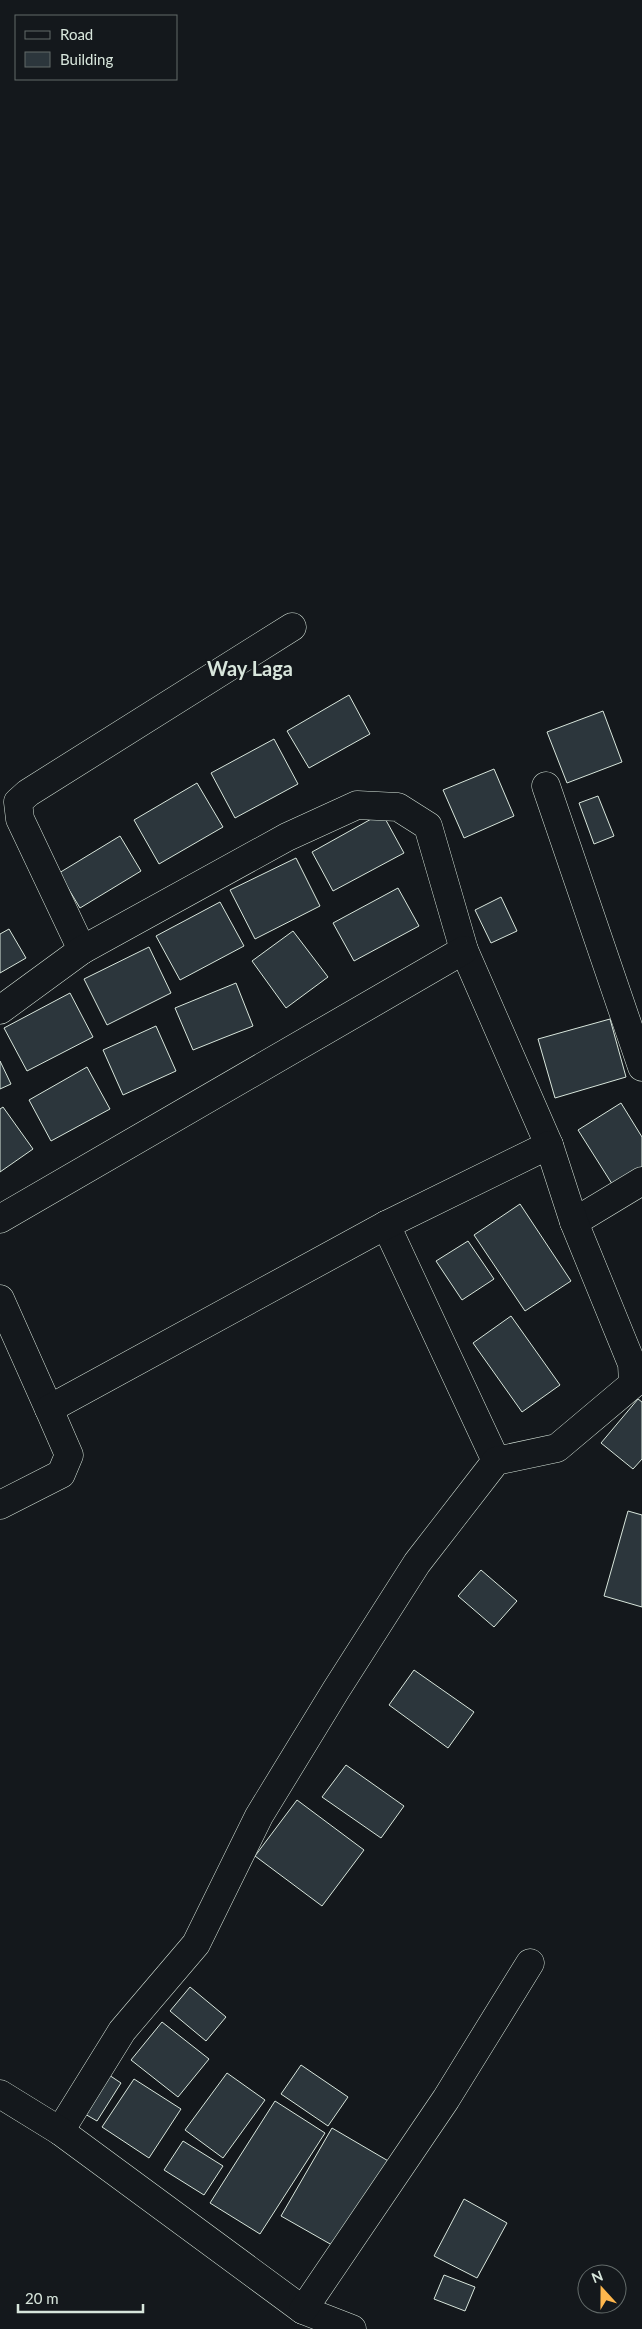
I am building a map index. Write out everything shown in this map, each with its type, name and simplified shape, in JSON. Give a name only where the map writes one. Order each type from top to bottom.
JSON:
[{"type":"street","points":[[82,950],[20,819],[18,802],[28,792],[292,627]]},
{"type":"street","points":[[546,786],[642,1067]]},
{"type":"street","points":[[0,1010],[82,950],[287,838],[357,805],[398,807],[428,826],[464,950],[549,1146],[574,1222],[632,1364],[632,1384],[557,1448],[496,1461],[417,1563],[259,1816],[196,1944],[122,2031],[60,2132]]},
{"type":"street","points":[[0,1219],[464,950]]},
{"type":"street","points":[[49,1409],[386,1225],[549,1146]]},
{"type":"street","points":[[574,1222],[642,1181]]},
{"type":"street","points":[[386,1225],[496,1461]]},
{"type":"street","points":[[0,1299],[69,1455],[60,1474],[0,1505]]},
{"type":"street","points":[[303,2310],[446,2099],[530,1964]]},
{"type":"street","points":[[0,2094],[60,2132],[303,2310],[352,2329]]},
{"type":"building","points":[[349,695],[370,734],[309,768],[287,731]]},
{"type":"building","points":[[603,711],[622,762],[567,783],[547,732]]},
{"type":"building","points":[[274,739],[298,784],[235,818],[211,773]]},
{"type":"building","points":[[494,769],[514,816],[464,838],[443,790]]},
{"type":"building","points":[[197,783],[223,827],[159,864],[134,820]]},
{"type":"building","points":[[598,796],[614,836],[594,844],[579,803]]},
{"type":"building","points":[[382,813],[404,853],[333,891],[312,852]]},
{"type":"building","points":[[120,836],[141,871],[80,908],[59,873]]},
{"type":"building","points":[[296,858],[320,906],[255,939],[230,890]]},
{"type":"building","points":[[398,888],[419,926],[354,961],[333,923]]},
{"type":"building","points":[[501,897],[517,931],[491,943],[475,910]]},
{"type":"building","points":[[220,902],[244,946],[180,980],[156,936]]},
{"type":"building","points":[[9,929],[26,958],[0,973],[0,934]]},
{"type":"building","points":[[293,931],[328,977],[286,1008],[252,961]]},
{"type":"building","points":[[149,947],[171,993],[107,1025],[84,979]]},
{"type":"building","points":[[236,983],[253,1026],[193,1050],[175,1008]]},
{"type":"building","points":[[70,993],[93,1037],[27,1071],[4,1028]]},
{"type":"building","points":[[610,1019],[626,1077],[555,1098],[538,1039]]},
{"type":"building","points":[[156,1026],[176,1071],[123,1095],[103,1050]]},
{"type":"building","points":[[0,1061],[11,1084],[0,1089]]},
{"type":"building","points":[[87,1067],[110,1109],[51,1141],[29,1100]]},
{"type":"building","points":[[621,1103],[642,1137],[642,1170],[614,1187],[578,1130]]},
{"type":"building","points":[[3,1107],[33,1149],[0,1172],[0,1109]]},
{"type":"building","points":[[520,1204],[571,1281],[525,1311],[474,1235]]},
{"type":"building","points":[[468,1241],[494,1279],[462,1300],[436,1261]]},
{"type":"building","points":[[511,1316],[560,1385],[522,1412],[473,1343]]},
{"type":"building","points":[[638,1399],[642,1402],[642,1459],[633,1469],[601,1443]]},
{"type":"building","points":[[628,1511],[642,1515],[642,1607],[604,1596]]},
{"type":"building","points":[[481,1570],[517,1601],[494,1627],[458,1596]]},
{"type":"building","points":[[414,1670],[474,1712],[448,1748],[389,1705]]},
{"type":"building","points":[[346,1765],[404,1806],[381,1838],[322,1797]]},
{"type":"building","points":[[297,1800],[364,1850],[322,1906],[255,1856]]},
{"type":"building","points":[[190,1987],[226,2017],[206,2041],[170,2011]]},
{"type":"building","points":[[162,2022],[209,2059],[178,2097],[131,2060]]},
{"type":"building","points":[[301,2065],[348,2097],[328,2126],[281,2094]]},
{"type":"building","points":[[103,2071],[121,2083],[97,2121],[78,2110]]},
{"type":"building","points":[[227,2073],[265,2100],[223,2158],[185,2130]]},
{"type":"building","points":[[134,2079],[181,2109],[149,2158],[102,2127]]},
{"type":"building","points":[[275,2101],[325,2133],[260,2234],[210,2203]]},
{"type":"building","points":[[332,2128],[390,2162],[339,2249],[281,2216]]},
{"type":"building","points":[[183,2141],[223,2166],[204,2195],[164,2170]]},
{"type":"building","points":[[464,2199],[507,2223],[477,2278],[434,2256]]},
{"type":"building","points":[[444,2275],[475,2287],[465,2311],[434,2299]]},
{"type":"district","name":"Way Laga","points":[[250,668]]}]
